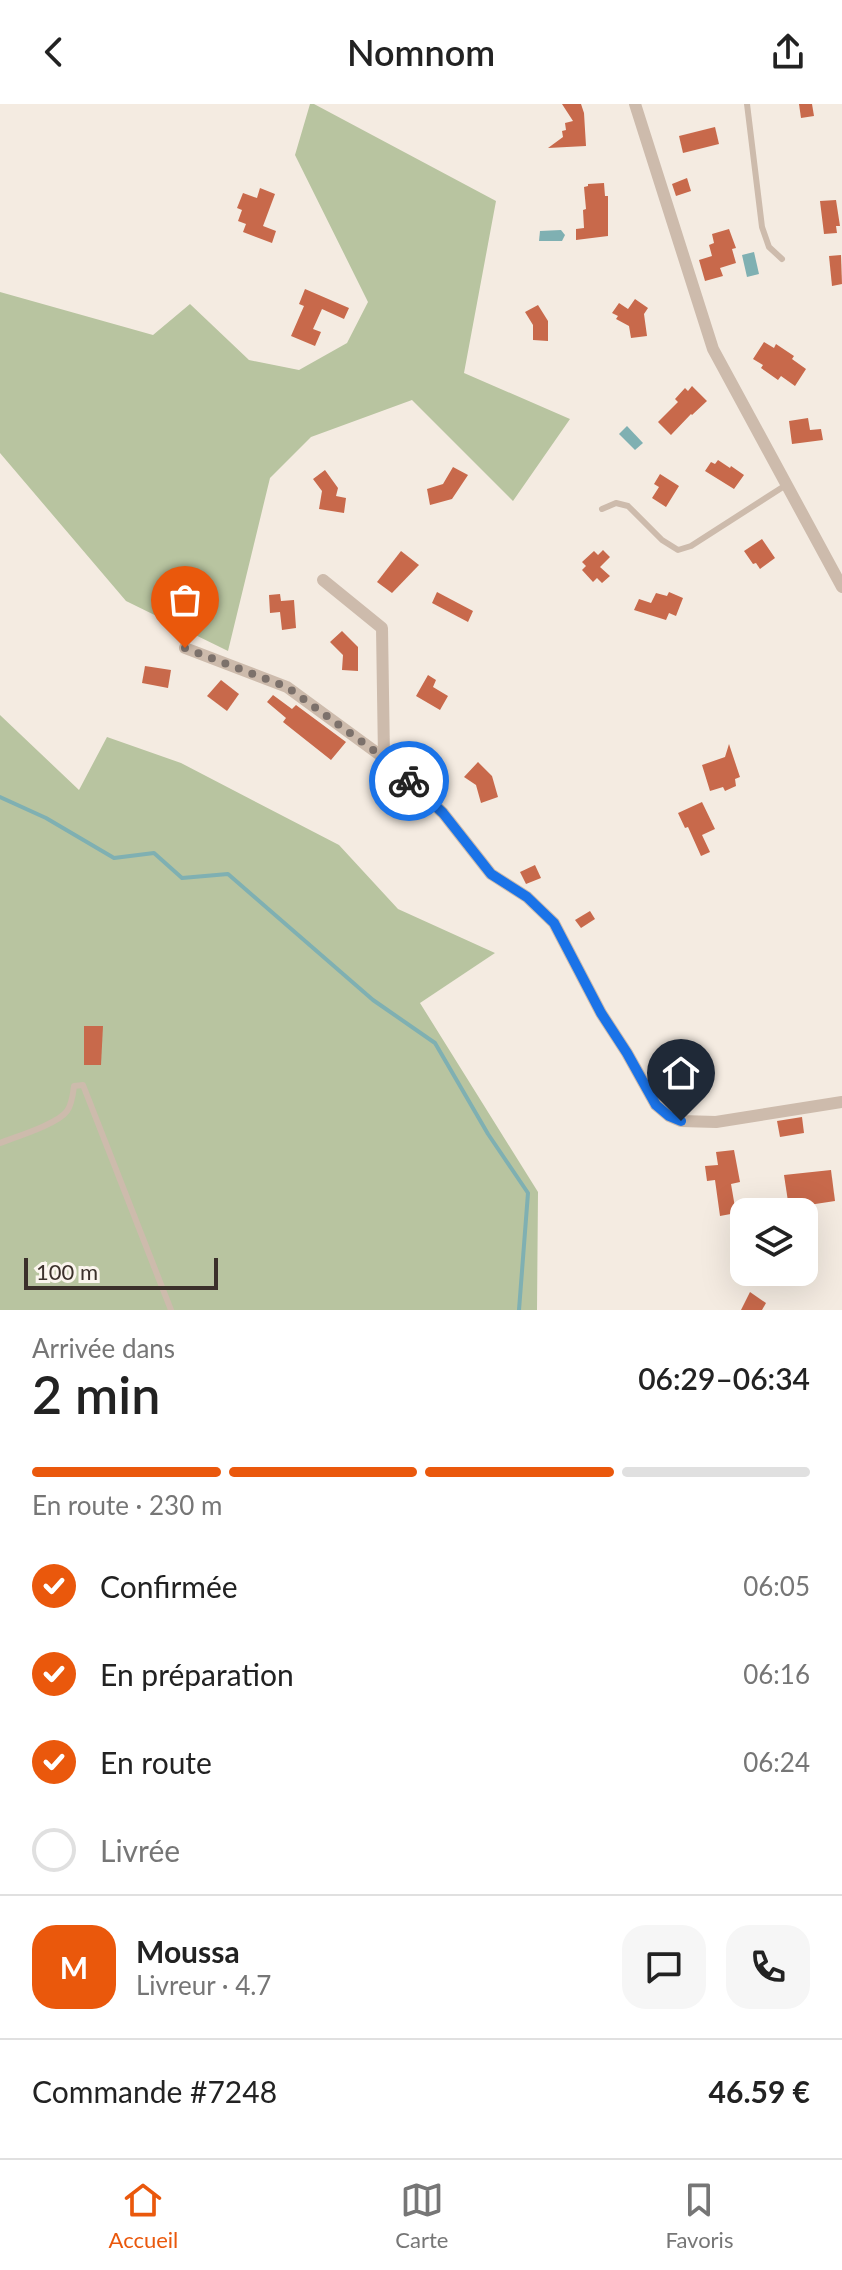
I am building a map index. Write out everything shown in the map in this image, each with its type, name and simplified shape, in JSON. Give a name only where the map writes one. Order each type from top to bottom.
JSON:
[{"type":"street","points":[[635,104],[713,349],[842,587]]},
{"type":"street","points":[[323,580],[382,628],[384,758]]},
{"type":"street","points":[[185,648],[287,687],[384,758],[443,813],[491,874],[527,897],[554,923],[601,1013],[656,1105],[669,1116],[681,1121],[716,1122],[842,1102]]},
{"type":"lane","points":[[747,104],[762,227],[769,247],[782,259]]},
{"type":"lane","points":[[602,509],[616,503],[628,506],[662,540],[678,550],[691,546],[786,485]]},
{"type":"lane","points":[[0,1143],[66,1113],[74,1086],[83,1085],[171,1310]]},
{"type":"green space","points":[[310,104],[496,201],[464,373],[570,419],[513,501],[412,400],[311,437],[270,478],[228,651],[126,601],[0,453],[0,292],[153,335],[190,304],[249,360],[299,370],[347,343],[368,302],[295,155]]},
{"type":"green space","points":[[0,715],[79,790],[107,737],[181,763],[339,845],[398,909],[495,953],[420,1003],[538,1192],[537,1310],[0,1310]]},
{"type":"water","points":[[561,230],[565,235],[562,241],[539,241],[540,231]]},
{"type":"water","points":[[754,252],[759,274],[747,277],[742,255]]},
{"type":"water","points":[[627,426],[643,443],[635,450],[619,434]]},
{"type":"building","points":[[562,104],[581,104],[586,146],[548,148],[563,137],[565,123],[573,121]]},
{"type":"building","points":[[799,104],[812,104],[814,116],[801,118]]},
{"type":"building","points":[[715,127],[719,144],[683,153],[679,136]]},
{"type":"building","points":[[687,178],[691,191],[676,196],[672,184]]},
{"type":"building","points":[[604,183],[605,196],[608,196],[608,236],[576,240],[576,229],[584,228],[584,187]]},
{"type":"building","points":[[260,188],[275,194],[263,226],[276,231],[272,243],[243,232],[246,224],[238,221],[242,210],[237,208],[243,193],[257,198]]},
{"type":"building","points":[[836,200],[840,226],[836,226],[837,233],[824,234],[820,201]]},
{"type":"building","points":[[729,229],[736,248],[732,249],[736,263],[720,268],[723,276],[705,281],[699,260],[712,256],[709,245],[714,243],[712,234]]},
{"type":"building","points":[[841,255],[842,284],[832,286],[829,256]]},
{"type":"building","points":[[305,289],[349,308],[344,319],[322,309],[313,329],[321,332],[315,346],[291,336],[304,306],[299,304]]},
{"type":"building","points":[[635,299],[648,308],[644,314],[647,336],[631,338],[629,326],[612,313],[619,303],[628,309]]},
{"type":"building","points":[[538,305],[548,321],[548,341],[533,340],[533,325],[525,312]]},
{"type":"building","points":[[764,342],[774,348],[776,344],[806,369],[795,386],[781,376],[778,380],[753,359]]},
{"type":"building","points":[[692,386],[707,401],[671,435],[658,422],[678,402],[675,399],[685,388],[688,391]]},
{"type":"building","points":[[808,418],[810,430],[821,429],[823,440],[792,444],[789,421]]},
{"type":"building","points":[[718,460],[744,475],[734,489],[705,471],[711,462],[715,464]]},
{"type":"building","points":[[453,467],[468,475],[452,499],[430,505],[427,489],[443,484]]},
{"type":"building","points":[[325,470],[338,488],[336,496],[346,498],[344,513],[319,509],[322,491],[313,479]]},
{"type":"building","points":[[660,474],[679,486],[666,507],[652,498],[659,487],[654,484]]},
{"type":"building","points":[[762,539],[775,558],[760,569],[744,551]]},
{"type":"building","points":[[603,550],[610,557],[600,567],[610,576],[602,583],[597,578],[593,582],[582,570],[586,566],[582,562],[594,551],[598,555]]},
{"type":"building","points":[[401,551],[419,565],[392,593],[377,582]]},
{"type":"building","points":[[437,592],[473,611],[468,622],[432,603]]},
{"type":"building","points":[[669,592],[683,598],[676,616],[669,613],[666,620],[634,610],[639,599],[651,603],[656,593],[667,596]]},
{"type":"building","points":[[280,594],[281,601],[294,600],[296,628],[282,630],[280,612],[270,613],[269,595]]},
{"type":"building","points":[[342,631],[358,647],[358,671],[342,670],[343,655],[330,642]]},
{"type":"building","points":[[145,666],[171,670],[168,688],[142,683]]},
{"type":"building","points":[[428,675],[436,680],[433,687],[448,696],[440,710],[416,696]]},
{"type":"building","points":[[221,680],[239,694],[227,711],[207,696]]},
{"type":"building","points":[[273,695],[292,709],[296,705],[346,742],[331,760],[283,722],[286,718],[267,702]]},
{"type":"building","points":[[729,744],[740,777],[735,779],[736,786],[725,791],[723,787],[710,791],[702,765],[725,757]]},
{"type":"building","points":[[478,762],[492,776],[498,797],[481,803],[476,785],[464,777]]},
{"type":"building","points":[[702,802],[715,829],[702,835],[710,852],[701,856],[678,813]]},
{"type":"building","points":[[535,865],[541,878],[526,884],[520,872]]},
{"type":"building","points":[[590,911],[595,919],[581,928],[575,920]]},
{"type":"building","points":[[84,1026],[103,1026],[101,1065],[84,1065]]},
{"type":"building","points":[[684,1069],[709,1069],[709,1089],[684,1091]]},
{"type":"building","points":[[802,1117],[804,1133],[780,1137],[777,1121]]},
{"type":"building","points":[[734,1150],[740,1182],[731,1184],[733,1198],[730,1198],[730,1214],[720,1216],[715,1180],[707,1181],[705,1166],[718,1165],[716,1152]]},
{"type":"building","points":[[831,1170],[835,1201],[818,1204],[818,1198],[787,1198],[784,1175]]},
{"type":"building","points":[[750,1292],[766,1303],[762,1310],[741,1310]]},
{"type":"waterway","points":[[0,797],[46,818],[114,858],[154,853],[182,878],[228,874],[373,1000],[435,1043],[488,1134],[528,1193],[519,1310]]},
{"type":"way so far","points":[[185,648],[287,687],[384,758],[409,781]]},
{"type":"route","points":[[409,781],[443,813],[491,874],[527,897],[554,923],[601,1013],[656,1105],[681,1121]]}]
